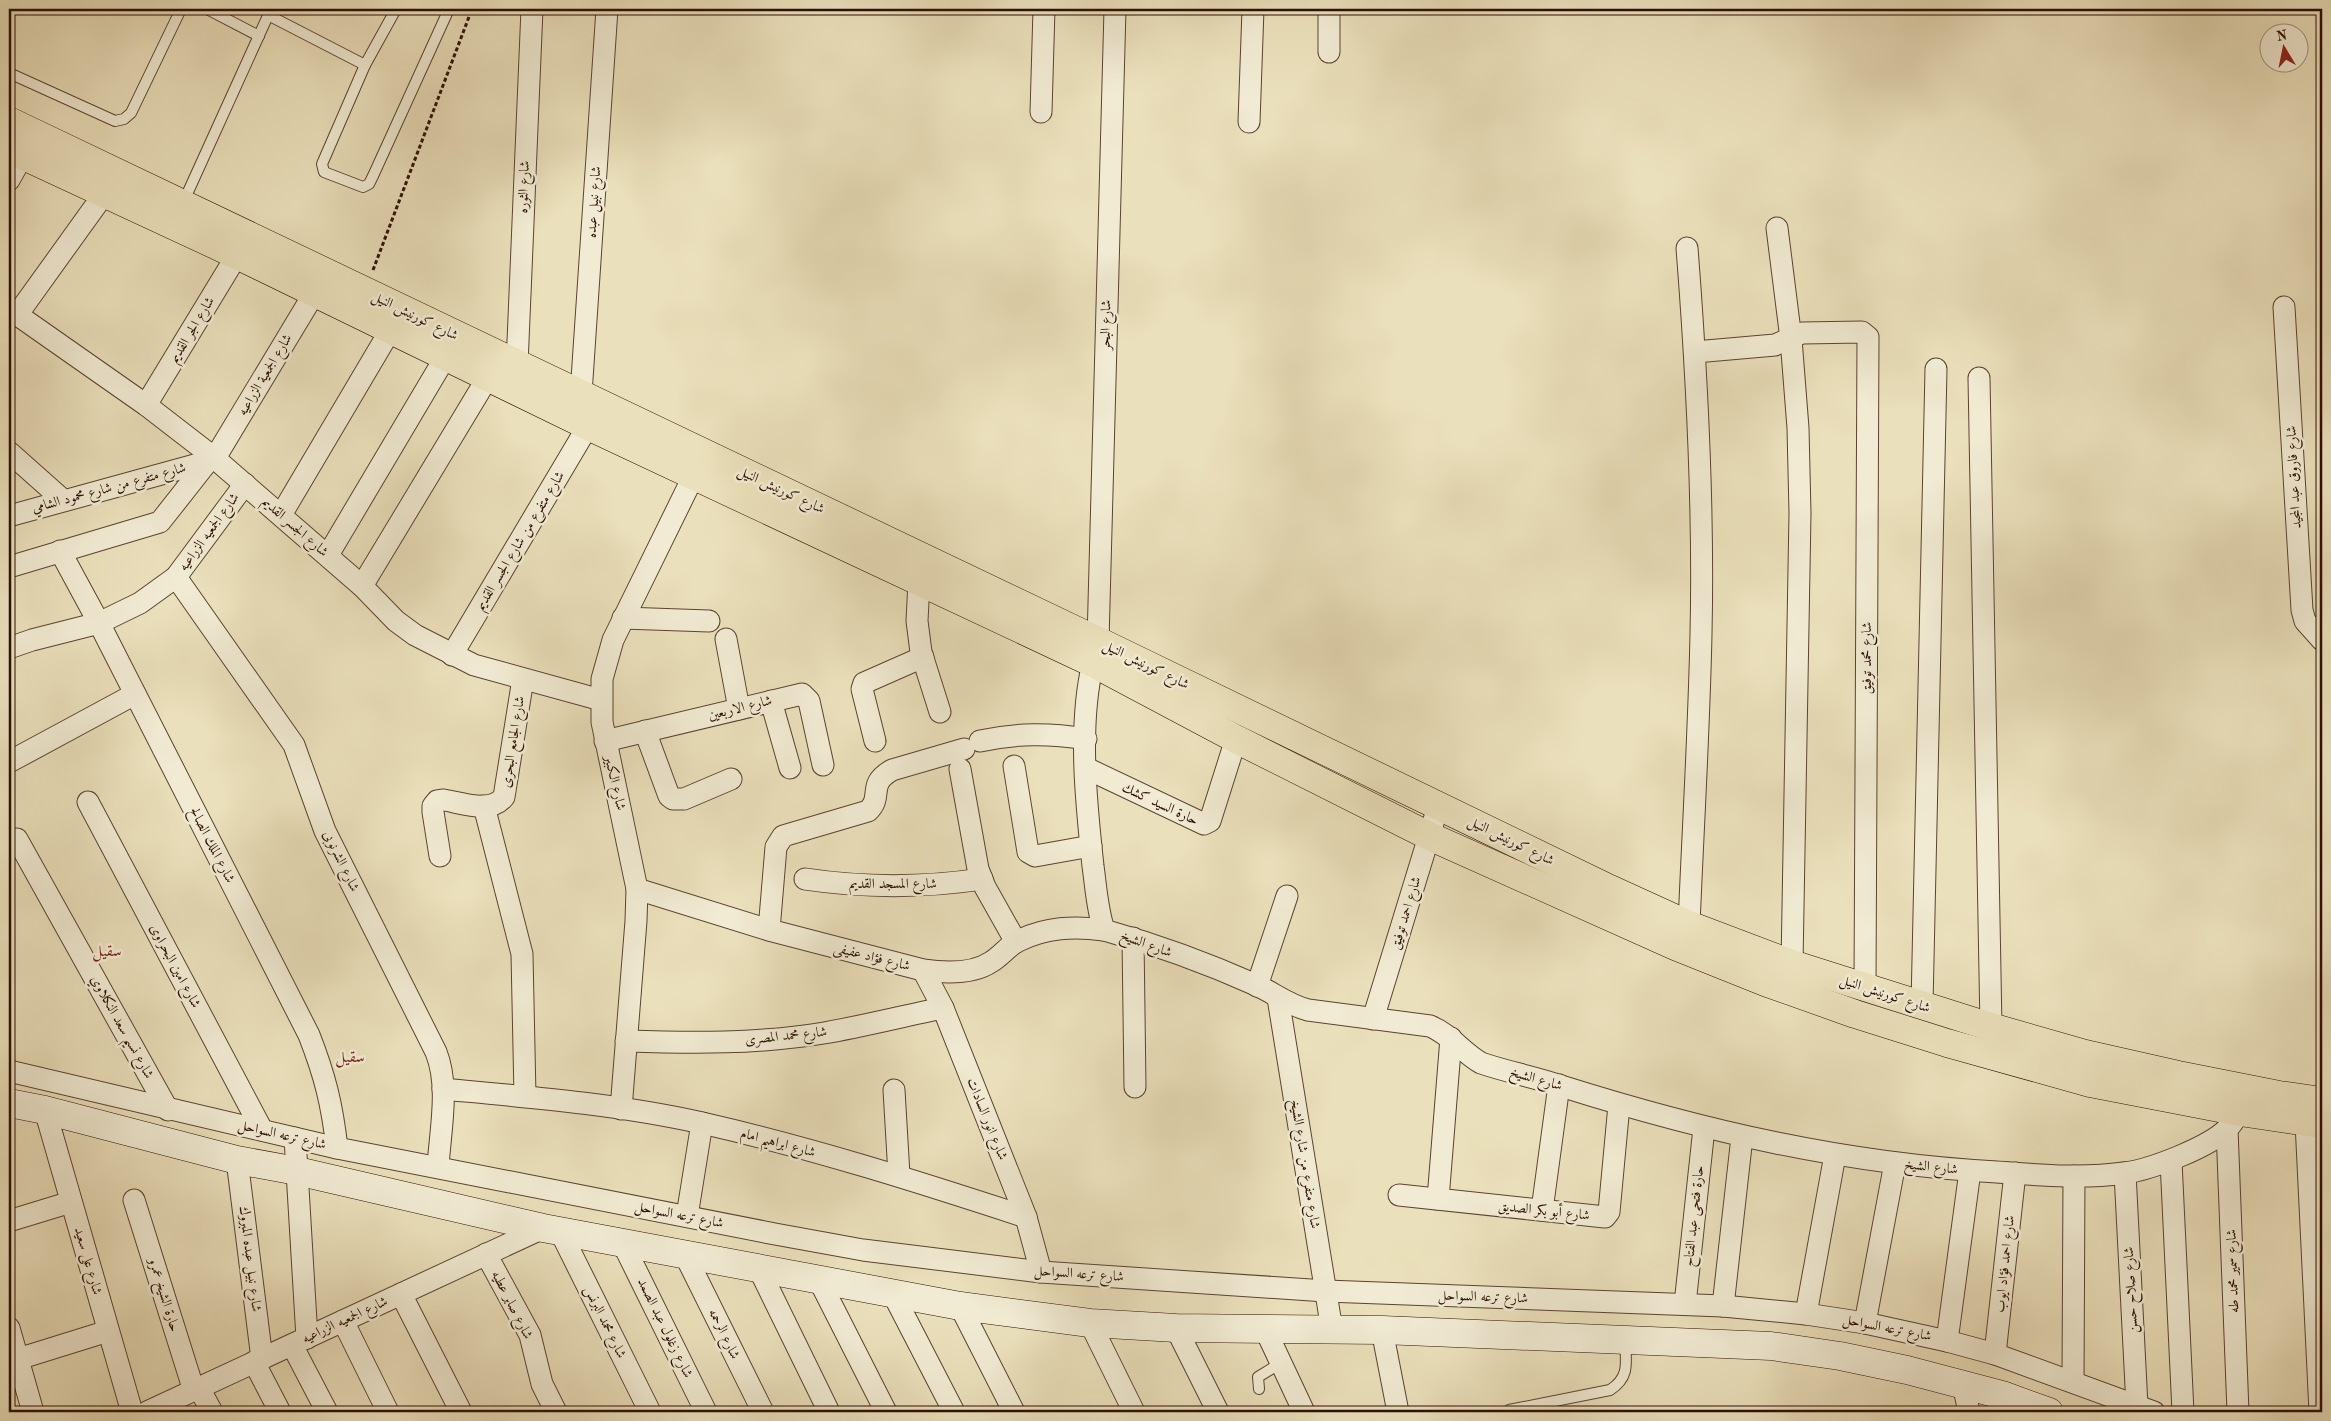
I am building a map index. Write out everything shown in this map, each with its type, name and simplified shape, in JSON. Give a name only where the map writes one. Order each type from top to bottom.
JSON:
[{"type":"main road","name":"شارع كورنيش النيل","points":[[9,121],[581,394],[791,508],[919,581],[1096,652],[1236,739],[1429,836],[1675,946],[1810,998],[1947,1043],[2081,1080],[2270,1094],[2317,1116]]},
{"type":"main road","name":"شارع كورنيش النيل","points":[[16,152],[315,292],[588,426],[694,475],[791,508],[1096,652],[1438,807],[1689,925],[1792,964],[1865,988],[2085,1054],[2176,1087],[2234,1120],[2317,1116]]},
{"type":"main road","points":[[9,1103],[46,1110],[237,1160],[297,1171],[551,1229],[960,1306],[1090,1323],[1176,1328],[1382,1330],[1771,1346],[1840,1356],[1963,1384],[2041,1410]]},
{"type":"street","name":"شارع الثوره","points":[[517,365],[532,9]]},
{"type":"street","name":"شارع نبيل عبده","points":[[581,394],[607,9]]},
{"type":"street","points":[[1041,112],[1044,9]]},
{"type":"street","name":"شارع البحر","points":[[1096,652],[1115,9]]},
{"type":"street","points":[[1249,122],[1253,9]]},
{"type":"street","points":[[1328,52],[1329,9]]},
{"type":"street","points":[[9,180],[16,152]]},
{"type":"street","points":[[13,312],[104,194]]},
{"type":"street","points":[[1777,228],[1791,339],[1798,428],[1800,513],[1792,964]]},
{"type":"street","points":[[1687,248],[1695,352],[1702,633],[1689,925]]},
{"type":"street","name":"شارع الجر القديم","points":[[146,405],[237,255]]},
{"type":"street","name":"شارع الجمعية الزراعيه","points":[[9,567],[160,522],[212,458],[315,292]]},
{"type":"street","name":"شارع فاروق عبد المجيد","points":[[2284,307],[2302,610],[2305,621],[2322,640]]},
{"type":"street","name":"شارع الجسر القديم","points":[[13,312],[146,405],[245,484],[328,555],[396,621],[415,635],[474,665],[600,700]]},
{"type":"street","points":[[281,515],[391,329]]},
{"type":"street","name":"شارع محمد توفيق","points":[[1791,339],[1802,333],[1862,332],[1867,334],[1868,339],[1865,988]]},
{"type":"street","points":[[1695,352],[1775,345],[1791,339]]},
{"type":"street","points":[[328,555],[446,356]]},
{"type":"street","points":[[1922,1006],[1936,370]]},
{"type":"street","points":[[362,586],[488,377]]},
{"type":"street","points":[[1979,378],[1990,1027]]},
{"type":"street","name":"شارع متفرع من شارع الجسر القديم","points":[[452,655],[588,426]]},
{"type":"street","points":[[9,452],[63,500]]},
{"type":"street","name":"شارع متفرع من شارع محمود الشامي","points":[[9,516],[212,458]]},
{"type":"street","name":"شارع الكبير","points":[[621,1109],[637,889],[605,741],[600,700],[606,659],[623,618],[694,475]]},
{"type":"street","name":"شارع الجمعيه الزراعيه","points":[[9,648],[32,640],[99,623],[140,603],[176,577],[245,484]]},
{"type":"street","name":"شارع الملك الصالح","points":[[60,552],[99,623],[309,1035],[323,1071],[332,1107],[336,1148]]},
{"type":"street","name":"شارع الشرنوبى","points":[[176,577],[294,745],[325,831],[436,1052],[442,1072],[443,1089],[438,1167]]},
{"type":"street","points":[[919,581],[917,621],[923,657],[940,712]]},
{"type":"street","points":[[623,618],[709,621]]},
{"type":"street","points":[[726,639],[739,709]]},
{"type":"street","name":"شارع الشيخ","points":[[1096,652],[1086,698],[1086,768],[1091,846],[1100,917],[1104,930],[1133,938],[1258,986],[1292,1006],[1308,1010],[1430,1026],[1451,1038],[1469,1056],[1481,1063],[1704,1128],[1835,1155],[1970,1171],[2074,1176],[2126,1173],[2171,1161],[2234,1120]]},
{"type":"street","points":[[875,741],[862,689],[864,683],[923,657]]},
{"type":"street","name":"شارع الجامع البحرى","points":[[484,806],[490,807],[498,804],[504,797],[523,679]]},
{"type":"street","points":[[9,762],[135,694]]},
{"type":"street","name":"شارع الاربعين","points":[[605,741],[797,695],[807,696],[823,765]]},
{"type":"street","points":[[771,701],[790,768]]},
{"type":"street","points":[[645,731],[669,796],[673,799],[684,799],[731,779]]},
{"type":"street","points":[[769,930],[776,847],[783,836],[868,811],[876,800],[875,785],[882,776],[892,770],[968,753],[1007,736],[1033,733],[1086,739]]},
{"type":"street","name":"حارة السيد كشك","points":[[1086,768],[1204,824],[1210,821],[1236,739]]},
{"type":"street","points":[[968,753],[975,858],[982,879],[1016,942]]},
{"type":"street","points":[[1014,766],[1028,852],[1035,856],[1091,846]]},
{"type":"street","points":[[440,856],[433,812],[433,806],[437,801],[444,800],[484,806],[522,954],[525,1096]]},
{"type":"street","name":"شارع امين البحراوى","points":[[88,802],[262,1130]]},
{"type":"street","name":"شارع احمد توفيق","points":[[1373,1019],[1438,807]]},
{"type":"street","name":"شارع نسيم سعد النكلاوي","points":[[17,839],[168,1110]]},
{"type":"street","name":"شارع المسجد القديم","points":[[805,879],[876,887],[947,884],[982,879]]},
{"type":"street","name":"شارع فؤاد عفيفى","points":[[637,889],[769,930],[924,970],[957,971],[989,964],[1016,942],[1033,935],[1064,928],[1080,927],[1104,930]]},
{"type":"street","points":[[1258,986],[1287,896]]},
{"type":"street","points":[[1133,938],[1135,1087]]},
{"type":"street","name":"شارع انور السادات","points":[[924,970],[943,1008],[1026,1217],[1042,1272]]},
{"type":"street","name":"شارع متفرع من شارع الشيخ","points":[[1278,998],[1332,1330]]},
{"type":"street","name":"شارع محمد المصرى","points":[[626,1041],[692,1043],[758,1041],[823,1033],[943,1008]]},
{"type":"street","points":[[1438,1199],[1451,1038]]},
{"type":"street","name":"شارع ترعه السواحل","points":[[9,1069],[168,1110],[336,1148],[863,1250],[1042,1272],[1326,1291],[1685,1304],[1806,1314],[1865,1323],[1947,1341],[1995,1354],[2073,1381],[2136,1408]]},
{"type":"street","points":[[1542,1210],[1559,1085]]},
{"type":"street","name":"شارع ابراهيم امام","points":[[443,1089],[525,1096],[621,1109],[702,1123],[899,1175],[1026,1217]]},
{"type":"street","points":[[894,1090],[899,1175]]},
{"type":"street","name":"شارع أبو بكر الصديق","points":[[1399,1196],[1601,1217],[1608,1215],[1619,1104]]},
{"type":"street","name":"شارع على سعيد","points":[[46,1110],[132,1412]]},
{"type":"street","points":[[2317,1116],[2320,1412]]},
{"type":"street","name":"شارع سمير محمد طه","points":[[2234,1120],[2238,1412]]},
{"type":"street","points":[[687,1216],[702,1123]]},
{"type":"street","name":"حارة فتحى عبد الفتاح","points":[[1685,1304],[1704,1128]]},
{"type":"street","points":[[1722,1306],[1742,1137]]},
{"type":"street","points":[[295,1138],[300,1341],[327,1412]]},
{"type":"street","points":[[1806,1314],[1835,1155]]},
{"type":"street","name":"شارع نبيل عبده المبروك","points":[[237,1160],[258,1360]]},
{"type":"street","points":[[2171,1161],[2183,1412]]},
{"type":"street","points":[[1865,1323],[1895,1163]]},
{"type":"street","points":[[1947,1341],[1970,1171]]},
{"type":"street","name":"شارع احمد فؤاد ايوب","points":[[1995,1354],[2014,1173]]},
{"type":"street","name":"شارع صلاح حسن","points":[[2126,1173],[2136,1408]]},
{"type":"street","points":[[2073,1381],[2074,1176]]},
{"type":"street","name":"حارة الشيخ عمرو","points":[[134,1200],[196,1389],[212,1412]]},
{"type":"street","points":[[12,1220],[71,1202]]},
{"type":"street","name":"شارع الجمعيه الزراعيه","points":[[147,1412],[486,1254],[551,1229]]},
{"type":"street","name":"شارع محمد البرنس","points":[[551,1229],[650,1412]]},
{"type":"street","name":"شارع زغلول عبد الصمد","points":[[623,1244],[706,1412]]},
{"type":"street","name":"شارع صابر عطيه","points":[[486,1254],[530,1335],[542,1384],[556,1412]]},
{"type":"street","name":"شارع الرحمه","points":[[685,1255],[763,1412]]},
{"type":"street","points":[[759,1269],[829,1412]]},
{"type":"street","points":[[819,1280],[886,1412]]},
{"type":"street","points":[[402,1294],[461,1412]]},
{"type":"street","points":[[893,1294],[954,1412]]},
{"type":"street","points":[[960,1306],[1014,1412]]},
{"type":"street","points":[[343,1321],[388,1412]]},
{"type":"street","points":[[1090,1323],[1134,1412]]},
{"type":"street","points":[[9,1328],[34,1412]]},
{"type":"street","points":[[1176,1328],[1218,1412]]},
{"type":"street","points":[[1265,1329],[1304,1412]]},
{"type":"street","points":[[1382,1330],[1398,1412]]},
{"type":"street","points":[[18,1360],[108,1331]]},
{"type":"street","points":[[258,1360],[280,1412]]},
{"type":"street","points":[[1963,1384],[1970,1412]]},
{"type":"lane","points":[[9,73],[115,121],[124,118],[131,113],[181,9]]},
{"type":"lane","points":[[207,9],[258,36]]},
{"type":"lane","points":[[396,9],[365,65],[322,164],[324,172],[363,187],[370,184],[374,176],[449,9]]},
{"type":"lane","points":[[183,203],[270,12],[365,65]]},
{"type":"lane","points":[[1509,1410],[1610,1390],[1619,1384],[1625,1376],[1625,1339]]},
{"type":"lane","points":[[1259,1389],[1258,1377],[1281,1363]]},
{"type":"path","points":[[365,291],[472,9]]},
{"type":"district","name":"سقيل","points":[[107,952]]},
{"type":"district","name":"سقيل","points":[[350,1058]]}]
